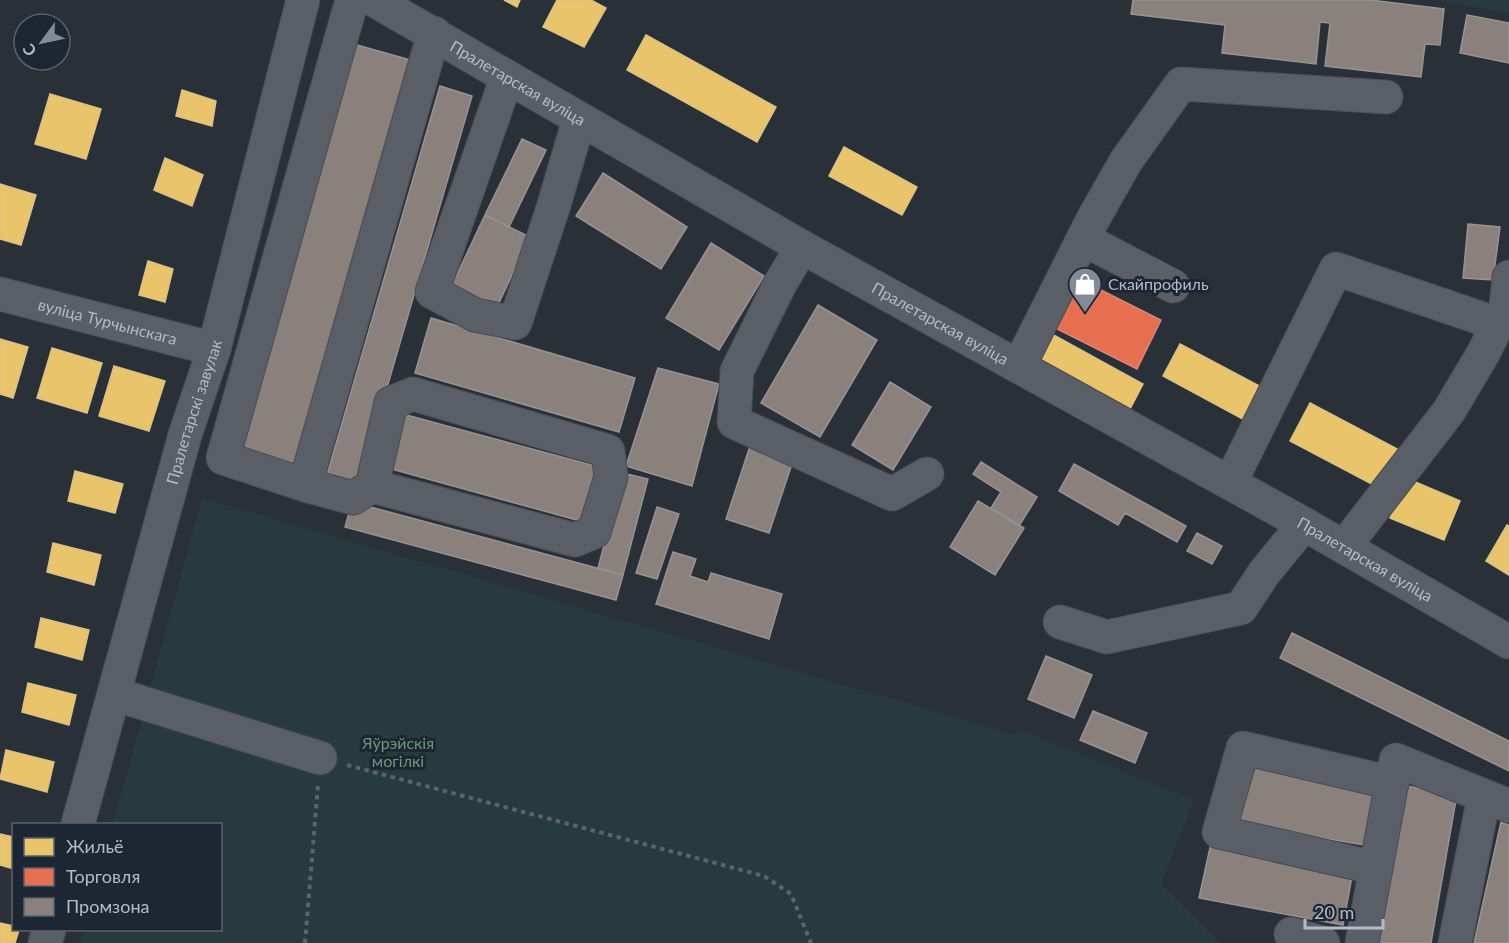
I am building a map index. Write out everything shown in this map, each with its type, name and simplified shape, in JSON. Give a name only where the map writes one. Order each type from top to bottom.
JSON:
[{"type":"street","name":"Пралетарскі завулак","points":[[79,823],[185,435],[214,349],[303,0]]},
{"type":"street","points":[[352,0],[223,458],[353,498],[372,486],[391,403],[413,394],[608,452],[611,477],[594,532],[575,540],[372,486]]},
{"type":"street","name":"Пралетарская вуліца","points":[[374,0],[802,247],[1304,524],[1509,642]]},
{"type":"street","points":[[305,485],[434,33]]},
{"type":"street","points":[[507,77],[432,292],[475,315],[515,323],[579,120]]},
{"type":"street","points":[[1019,366],[1083,239],[1126,161],[1181,84],[1386,97]]},
{"type":"street","points":[[1083,239],[1173,286]]},
{"type":"street","points":[[802,247],[780,284],[737,371],[734,422],[892,494],[927,474]]},
{"type":"street","points":[[1230,483],[1336,269],[1498,324]]},
{"type":"street","points":[[1344,547],[1449,411],[1484,352],[1506,307],[1509,277]]},
{"type":"street","name":"вуліца Турчынскага","points":[[0,294],[214,349]]},
{"type":"street","points":[[1060,622],[1107,637],[1241,608],[1264,573],[1304,524]]},
{"type":"street","points":[[114,694],[320,758]]},
{"type":"street","points":[[1376,868],[1220,832],[1243,748],[1392,783]]},
{"type":"street","points":[[1362,943],[1396,760],[1497,802],[1455,943]]},
{"type":"street","points":[[1292,934],[1323,943]]},
{"type":"path","points":[[305,943],[320,758],[764,876],[791,894],[812,943]]},
{"type":"green space","points":[[1434,0],[1509,0],[1509,13]]},
{"type":"green space","name":"Яўрэйскія могілкі","points":[[202,498],[1016,735],[1018,729],[1194,800],[1161,884],[1220,943],[80,943],[84,931],[222,931],[222,823],[113,823]]},
{"type":"building: Жильё","points":[[504,0],[520,0],[517,7]]},
{"type":"building: Жильё","points":[[557,0],[591,0],[606,8],[584,47],[543,27]]},
{"type":"building: Жильё","points":[[646,35],[776,107],[757,142],[627,70]]},
{"type":"building: Жильё","points":[[182,90],[216,101],[212,126],[176,116]]},
{"type":"building: Жильё","points":[[50,94],[101,109],[86,159],[35,144]]},
{"type":"building: Жильё","points":[[844,147],[917,187],[902,215],[829,176]]},
{"type":"building: Жильё","points":[[165,158],[203,175],[192,206],[154,190]]},
{"type":"building: Жильё","points":[[0,184],[36,195],[21,245],[0,239]]},
{"type":"building: Жильё","points":[[148,261],[173,269],[165,302],[139,295]]},
{"type":"building: Жильё","points":[[1050,333],[1143,384],[1129,411],[1036,360]]},
{"type":"building: Жильё","points":[[0,339],[28,347],[13,398],[0,394]]},
{"type":"building: Жильё","points":[[1180,344],[1267,390],[1250,423],[1163,376]]},
{"type":"building: Жильё","points":[[52,348],[102,363],[87,413],[37,398]]},
{"type":"building: Жильё","points":[[114,366],[165,381],[149,431],[99,416]]},
{"type":"building: Жильё","points":[[1310,403],[1403,452],[1383,490],[1290,441]]},
{"type":"building: Жильё","points":[[75,471],[123,484],[115,513],[68,501]]},
{"type":"building: Жильё","points":[[1406,478],[1460,501],[1444,540],[1390,518]]},
{"type":"building: Жильё","points":[[1507,525],[1509,526],[1509,575],[1486,561]]},
{"type":"building: Жильё","points":[[53,543],[101,555],[94,585],[47,572]]},
{"type":"building: Жильё","points":[[41,618],[89,630],[82,660],[35,647]]},
{"type":"building: Жильё","points":[[28,683],[76,695],[69,725],[22,712]]},
{"type":"building: Жильё","points":[[6,750],[54,762],[47,792],[0,779]]},
{"type":"building: Жильё","points":[[0,834],[12,837],[12,868],[0,865]]},
{"type":"building: Жильё","points":[[0,923],[12,926],[12,931],[19,931],[15,943],[0,943]]},
{"type":"building: Торговля","points":[[1079,279],[1161,320],[1137,369],[1055,328]]},
{"type":"building: Промзона","points":[[1133,0],[1370,0],[1444,9],[1440,45],[1425,44],[1421,77],[1325,66],[1330,23],[1320,22],[1316,64],[1222,53],[1225,25],[1131,14]]},
{"type":"building: Промзона","points":[[1467,15],[1509,23],[1509,63],[1460,53]]},
{"type":"building: Промзона","points":[[357,45],[414,61],[298,469],[241,453]]},
{"type":"building: Промзона","points":[[440,86],[472,96],[358,487],[326,478]]},
{"type":"building: Промзона","points":[[522,139],[546,150],[509,227],[485,215]]},
{"type":"building: Промзона","points":[[603,173],[687,227],[661,269],[576,216]]},
{"type":"building: Промзона","points":[[485,215],[530,237],[497,307],[452,285]]},
{"type":"building: Промзона","points":[[1468,224],[1500,227],[1493,280],[1463,278]]},
{"type":"building: Промзона","points":[[711,243],[764,276],[719,350],[666,318]]},
{"type":"building: Промзона","points":[[818,305],[877,340],[820,437],[761,403]]},
{"type":"building: Промзона","points":[[431,318],[635,378],[619,432],[415,373]]},
{"type":"building: Промзона","points":[[658,368],[719,384],[692,486],[626,466]]},
{"type":"building: Промзона","points":[[890,382],[931,407],[893,470],[852,445]]},
{"type":"building: Промзона","points":[[399,413],[599,467],[584,522],[384,467]]},
{"type":"building: Промзона","points":[[751,443],[794,458],[769,533],[726,519]]},
{"type":"building: Промзона","points":[[981,462],[1037,497],[1019,526],[991,508],[1001,492],[973,474]]},
{"type":"building: Промзона","points":[[1074,464],[1186,526],[1177,542],[1125,513],[1118,525],[1059,491]]},
{"type":"building: Промзона","points":[[623,473],[648,479],[623,575],[598,568]]},
{"type":"building: Промзона","points":[[978,501],[1024,528],[995,575],[950,547]]},
{"type":"building: Промзона","points":[[352,502],[623,575],[616,600],[345,527]]},
{"type":"building: Промзона","points":[[657,507],[679,514],[657,579],[636,573]]},
{"type":"building: Промзона","points":[[1197,533],[1222,546],[1212,564],[1187,551]]},
{"type":"building: Промзона","points":[[673,552],[696,559],[690,576],[708,582],[711,573],[782,594],[769,639],[656,604]]},
{"type":"building: Промзона","points":[[1292,633],[1509,741],[1509,771],[1280,658]]},
{"type":"building: Промзона","points":[[1046,656],[1092,675],[1074,718],[1028,699]]},
{"type":"building: Промзона","points":[[1093,711],[1147,733],[1135,763],[1080,740]]},
{"type":"building: Промзона","points":[[1247,767],[1381,787],[1364,845],[1232,823]]},
{"type":"building: Промзона","points":[[1406,786],[1457,794],[1431,943],[1376,943]]},
{"type":"building: Промзона","points":[[1501,822],[1509,825],[1509,943],[1474,943]]},
{"type":"building: Промзона","points":[[1211,843],[1353,871],[1343,925],[1199,898]]},
{"type":"place","name":"Скайпрофиль","points":[[1085,313]]}]
